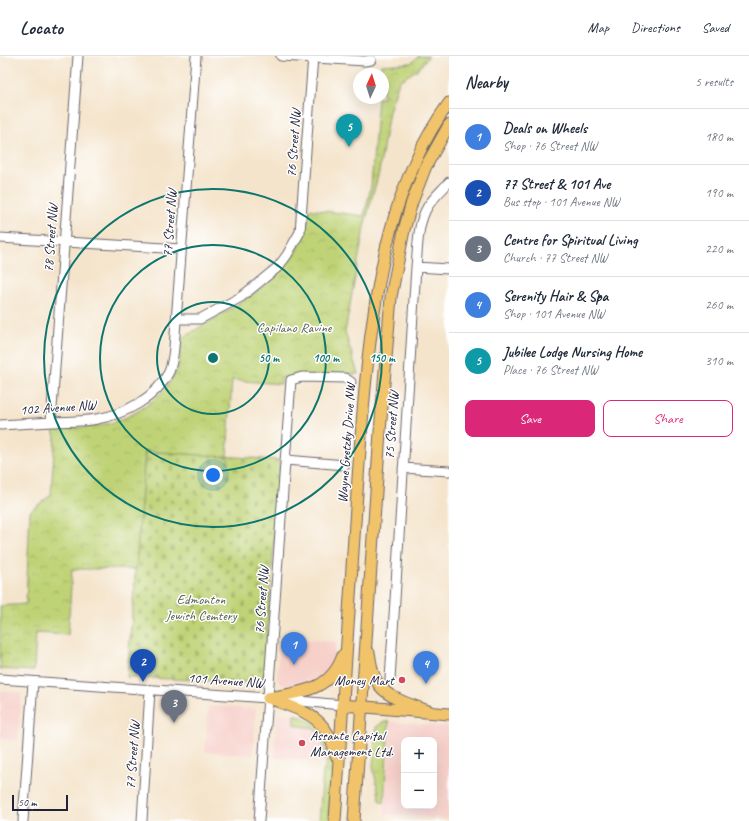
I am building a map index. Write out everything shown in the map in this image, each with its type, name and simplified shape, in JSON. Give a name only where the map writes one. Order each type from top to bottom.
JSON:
[{"type":"main road","name":"Wayne Gretzky Drive NW","points":[[342,705],[364,401],[370,340],[378,290],[391,227],[402,194],[422,148],[449,103]]},
{"type":"main road","points":[[354,821],[380,432],[388,325],[393,284],[404,230],[412,202],[426,166],[449,125]]},
{"type":"main road","points":[[366,638],[373,673],[383,690],[400,700],[431,712]]},
{"type":"main road","points":[[268,698],[314,688],[328,679],[340,663],[347,639]]},
{"type":"main road","points":[[268,698],[309,714],[317,719],[326,729],[333,743],[338,767]]},
{"type":"main road","points":[[335,821],[342,705]]},
{"type":"main road","name":"101 Avenue NW","points":[[342,705],[449,714]]},
{"type":"street","name":"78 Street NW","points":[[51,422],[63,242],[78,56]]},
{"type":"street","name":"77 Street NW","points":[[157,388],[166,377],[172,365],[177,319],[196,56]]},
{"type":"street","points":[[281,56],[365,61],[371,60]]},
{"type":"street","name":"76 Street NW","points":[[177,319],[200,319],[241,297],[278,268],[300,232],[313,57]]},
{"type":"street","name":"75 Street NW","points":[[390,678],[416,267],[420,231],[423,218],[429,205],[449,182]]},
{"type":"street","points":[[0,238],[181,249]]},
{"type":"street","points":[[416,267],[449,269]]},
{"type":"street","name":"76 Street NW","points":[[259,821],[291,380],[302,378],[345,378],[351,382]]},
{"type":"street","name":"102 Avenue NW","points":[[0,425],[87,421],[108,417],[139,403],[157,388]]},
{"type":"street","points":[[286,460],[345,465]]},
{"type":"street","points":[[403,468],[449,472]]},
{"type":"street","name":"101 Avenue NW","points":[[0,679],[268,698],[342,705]]},
{"type":"street","points":[[23,821],[33,682]]},
{"type":"street","name":"77 Street NW","points":[[142,821],[150,690]]},
{"type":"shaded area","points":[[280,638],[336,642],[332,662],[324,674],[313,680],[298,685],[282,685],[277,679]]},
{"type":"shaded area","points":[[0,691],[21,693],[18,740],[0,739]]},
{"type":"shaded area","points":[[208,706],[256,709],[253,755],[205,752]]},
{"type":"shaded area","points":[[277,713],[294,715],[294,725],[314,728],[322,738],[327,762],[274,758]]},
{"type":"shaded area","points":[[391,722],[449,726],[449,819],[385,814]]},
{"type":"green space","name":"Capilano Ravine","points":[[419,56],[429,56],[417,70],[399,81],[389,111],[379,172],[365,223],[345,332],[358,374],[281,378],[281,384],[232,380],[227,457],[145,451],[136,569],[72,569],[68,635],[36,633],[34,671],[0,669],[0,606],[26,604],[30,511],[51,495],[55,437],[53,429],[91,427],[114,422],[136,412],[156,398],[172,379],[177,369],[182,339],[262,288],[280,272],[294,254],[304,234],[309,209],[364,216],[371,187],[378,104],[389,104],[389,68],[381,68],[381,65],[411,63]]},
{"type":"green space","name":"Edmonton Jewish Cemtery","points":[[145,451],[280,460],[264,679],[257,683],[127,677]]},
{"type":"green space","points":[[294,715],[298,715],[322,728],[333,758],[329,821],[319,821],[323,772],[327,762],[322,738],[314,728],[294,725]]},
{"type":"green space","points":[[389,721],[384,803],[380,801],[373,767],[376,727]]},
{"type":"place","name":"Jubilee Lodge Nursing Home","points":[[349,147]]},
{"type":"place","name":"Deals on Wheels","points":[[294,665]]},
{"type":"place","name":"Money Mart","points":[[402,680]]},
{"type":"place","name":"77 Street & 101 Ave","points":[[143,682]]},
{"type":"place","name":"Serenity Hair & Spa","points":[[426,684]]},
{"type":"place","name":"Centre for Spiritual Living","points":[[174,723]]},
{"type":"place","name":"Assante Capital Management Ltd.","points":[[302,743]]}]
